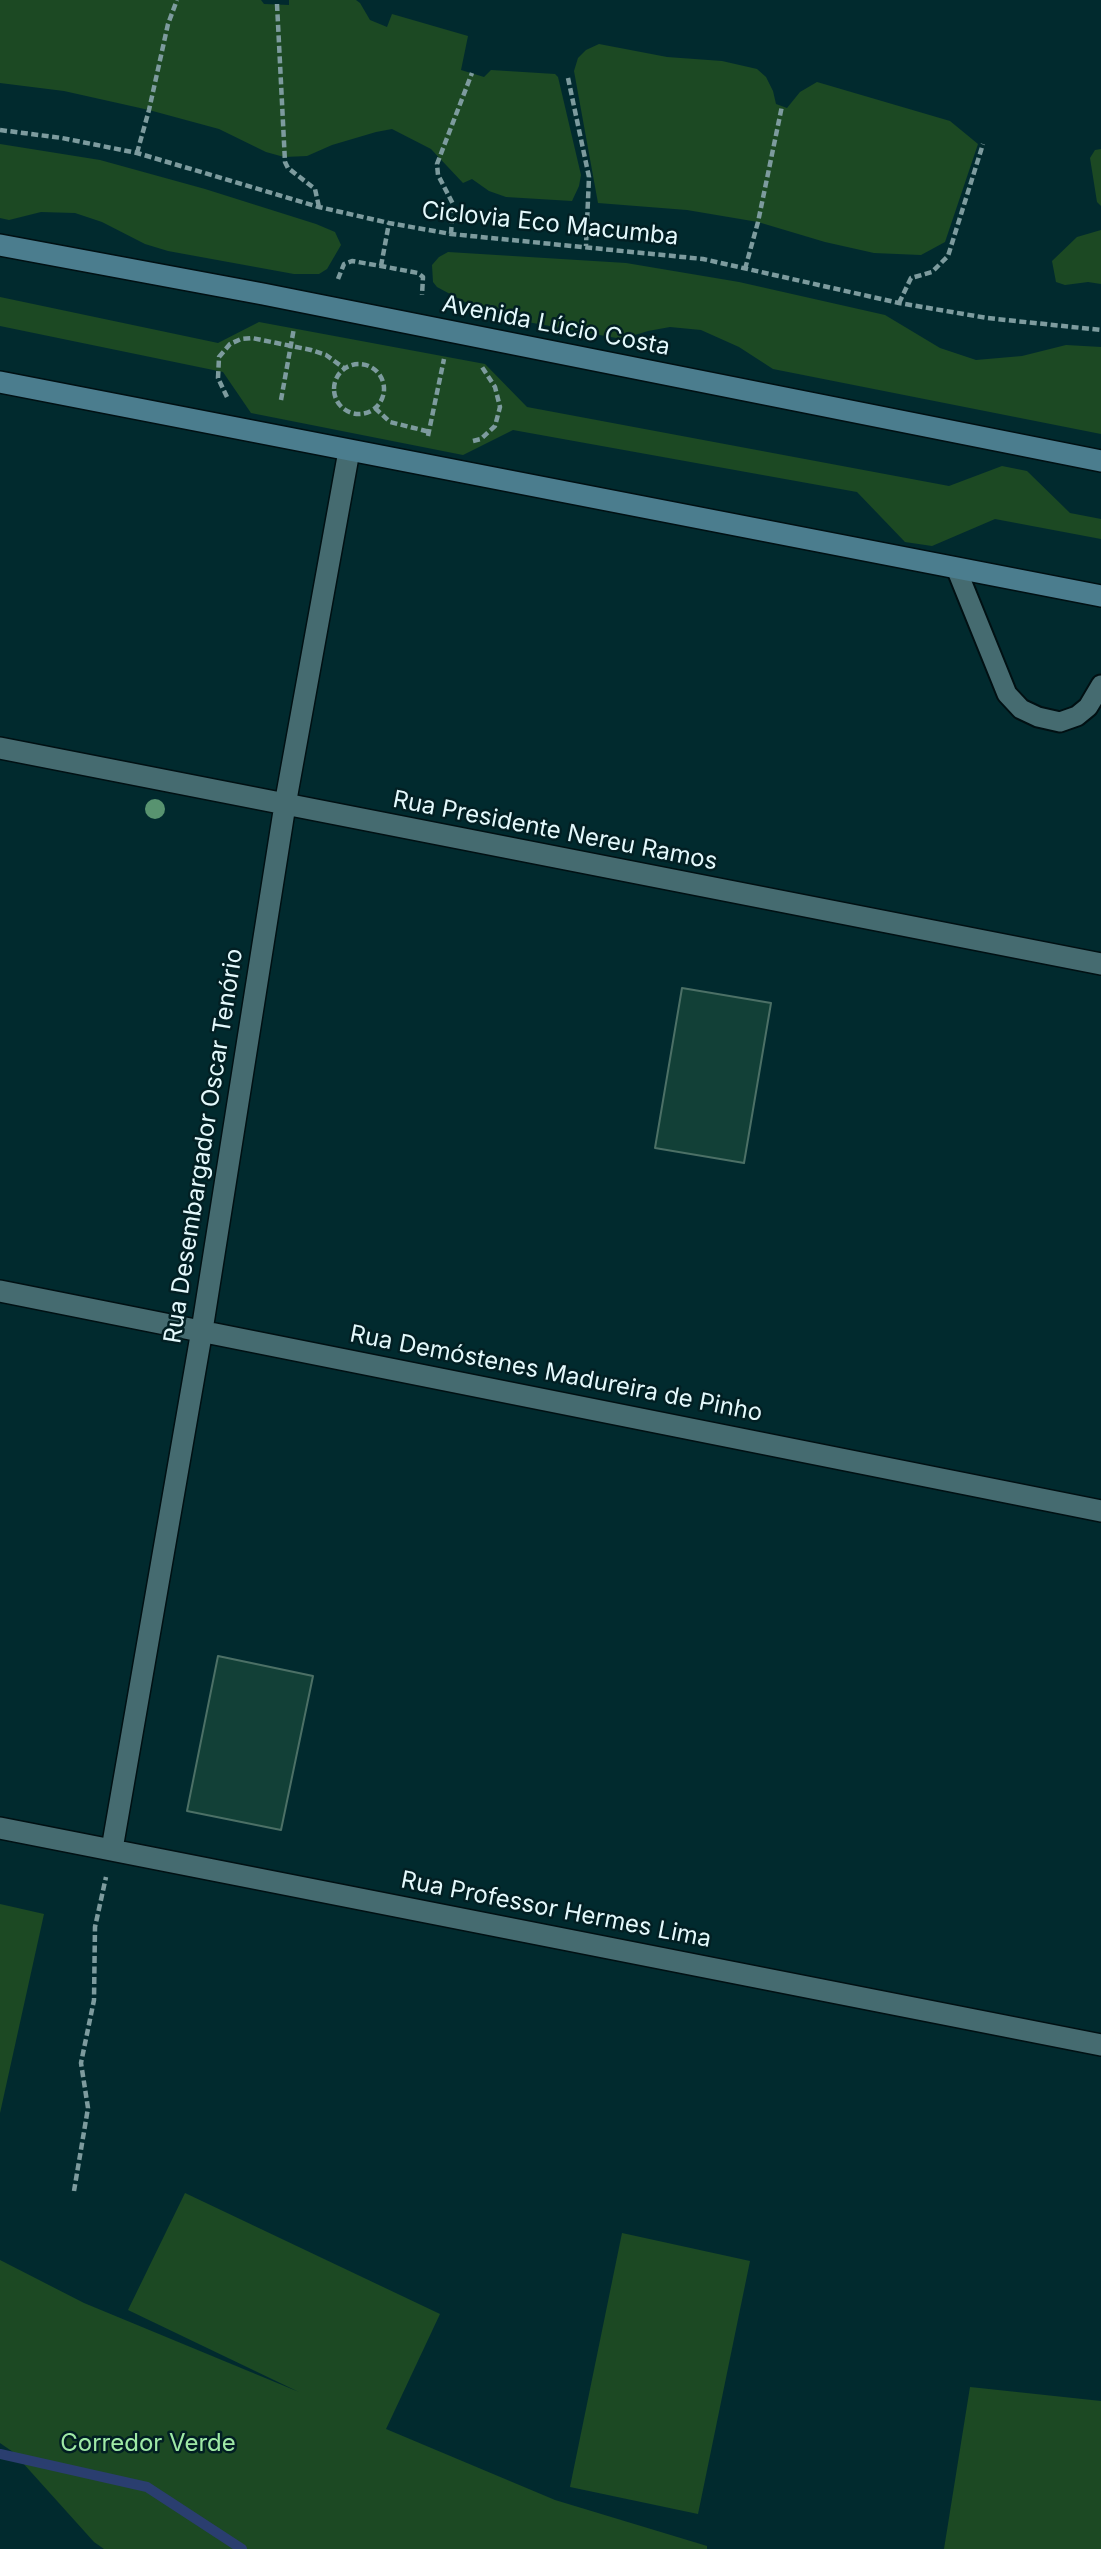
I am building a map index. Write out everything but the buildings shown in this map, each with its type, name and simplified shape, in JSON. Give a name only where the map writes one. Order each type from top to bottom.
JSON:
[{"type":"main road","name":"Avenida Lúcio Costa","points":[[0,245],[465,334],[1101,461]]},
{"type":"main road","points":[[0,382],[1101,596]]},
{"type":"street","name":"Rua Desembargador Oscar Tenório","points":[[112,1849],[202,1330],[285,805],[349,451]]},
{"type":"street","name":"Rua Presidente Nereu Ramos","points":[[0,748],[1101,964]]},
{"type":"street","name":"Rua Demóstenes Madureira de Pinho","points":[[0,1291],[1101,1511]]},
{"type":"street","name":"Rua Professor Hermes Lima","points":[[0,1828],[1101,2045]]},
{"type":"lane","points":[[956,568],[1007,694],[1021,709],[1038,717],[1060,722],[1077,716],[1088,707],[1101,685]]},
{"type":"path","points":[[137,153],[168,24],[177,0]]},
{"type":"path","points":[[277,4],[285,162],[288,168],[315,189],[319,207]]},
{"type":"path","points":[[451,234],[453,204],[438,175],[437,164],[472,73]]},
{"type":"path","points":[[568,78],[589,177],[586,246]]},
{"type":"path","points":[[744,269],[758,222],[782,106]]},
{"type":"path","name":"Ciclovia Eco Macumba","points":[[0,130],[62,138],[137,153],[319,207],[389,223],[451,234],[703,259],[899,303],[987,318],[1101,330]]},
{"type":"path","points":[[899,303],[911,278],[932,272],[948,256],[983,144]]},
{"type":"path","points":[[381,266],[389,223]]},
{"type":"path","points":[[337,287],[344,264],[352,261],[381,266],[424,276],[421,302]]},
{"type":"path","points":[[281,400],[295,327]]},
{"type":"path","points":[[465,334],[484,372],[495,387],[500,407],[498,418],[490,432],[476,442],[471,441]]},
{"type":"path","points":[[245,430],[218,378],[219,357],[230,344],[252,338],[291,346],[326,355],[344,368]]},
{"type":"path","points":[[360,364],[375,370],[383,385],[380,401],[375,408],[361,414],[352,413],[339,404],[333,389],[334,381],[344,368],[360,364]]},
{"type":"path","points":[[375,408],[390,422],[440,434]]},
{"type":"path","points":[[74,2191],[88,2108],[81,2063],[94,2000],[95,1927],[112,1849]]},
{"type":"green space","points":[[0,0],[261,0],[264,4],[289,5],[289,0],[356,0],[370,20],[387,27],[392,14],[468,36],[461,70],[484,77],[491,70],[555,74],[558,77],[581,175],[579,186],[572,201],[506,197],[489,191],[472,179],[463,183],[431,149],[392,129],[332,145],[307,156],[284,157],[266,152],[219,129],[149,110],[64,91],[0,83]]},
{"type":"green space","points":[[599,44],[667,57],[722,61],[757,69],[766,77],[776,104],[787,108],[800,92],[817,82],[950,121],[978,144],[945,242],[921,255],[874,253],[758,222],[687,210],[598,203],[574,71],[578,58],[586,50]]},
{"type":"green space","points":[[0,144],[100,160],[205,189],[316,224],[335,232],[341,245],[327,269],[319,274],[294,274],[168,251],[145,244],[102,222],[75,213],[41,212],[9,220],[0,218]]},
{"type":"green space","points":[[1101,149],[1101,206],[1097,202],[1090,158],[1095,150]]},
{"type":"green space","points":[[1101,230],[1101,284],[1088,282],[1065,285],[1056,282],[1052,261],[1077,237]]},
{"type":"green space","points":[[448,252],[626,263],[739,282],[885,315],[940,348],[976,360],[1022,356],[1066,345],[1101,347],[1101,434],[773,369],[739,347],[701,330],[670,327],[622,339],[522,321],[465,302],[437,287],[433,282],[432,265]]},
{"type":"green space","points":[[0,297],[218,343],[259,322],[485,364],[527,407],[949,486],[1002,466],[1027,471],[1070,513],[1101,519],[1101,539],[995,519],[932,546],[905,542],[857,492],[513,430],[463,455],[251,413],[223,372],[0,326]]},
{"type":"green space","points":[[0,1904],[44,1914],[0,2113]]},
{"type":"green space","name":"Corredor Verde","points":[[185,2193],[440,2314],[386,2429],[555,2500],[707,2546],[707,2549],[104,2549],[94,2542],[13,2452],[0,2443],[0,2260],[84,2303],[299,2392],[128,2310]]},
{"type":"green space","points":[[622,2233],[750,2261],[698,2514],[570,2487]]},
{"type":"green space","points":[[970,2387],[1101,2401],[1101,2549],[944,2549]]},
{"type":"waterway","points":[[0,2454],[147,2487],[242,2549]]}]
